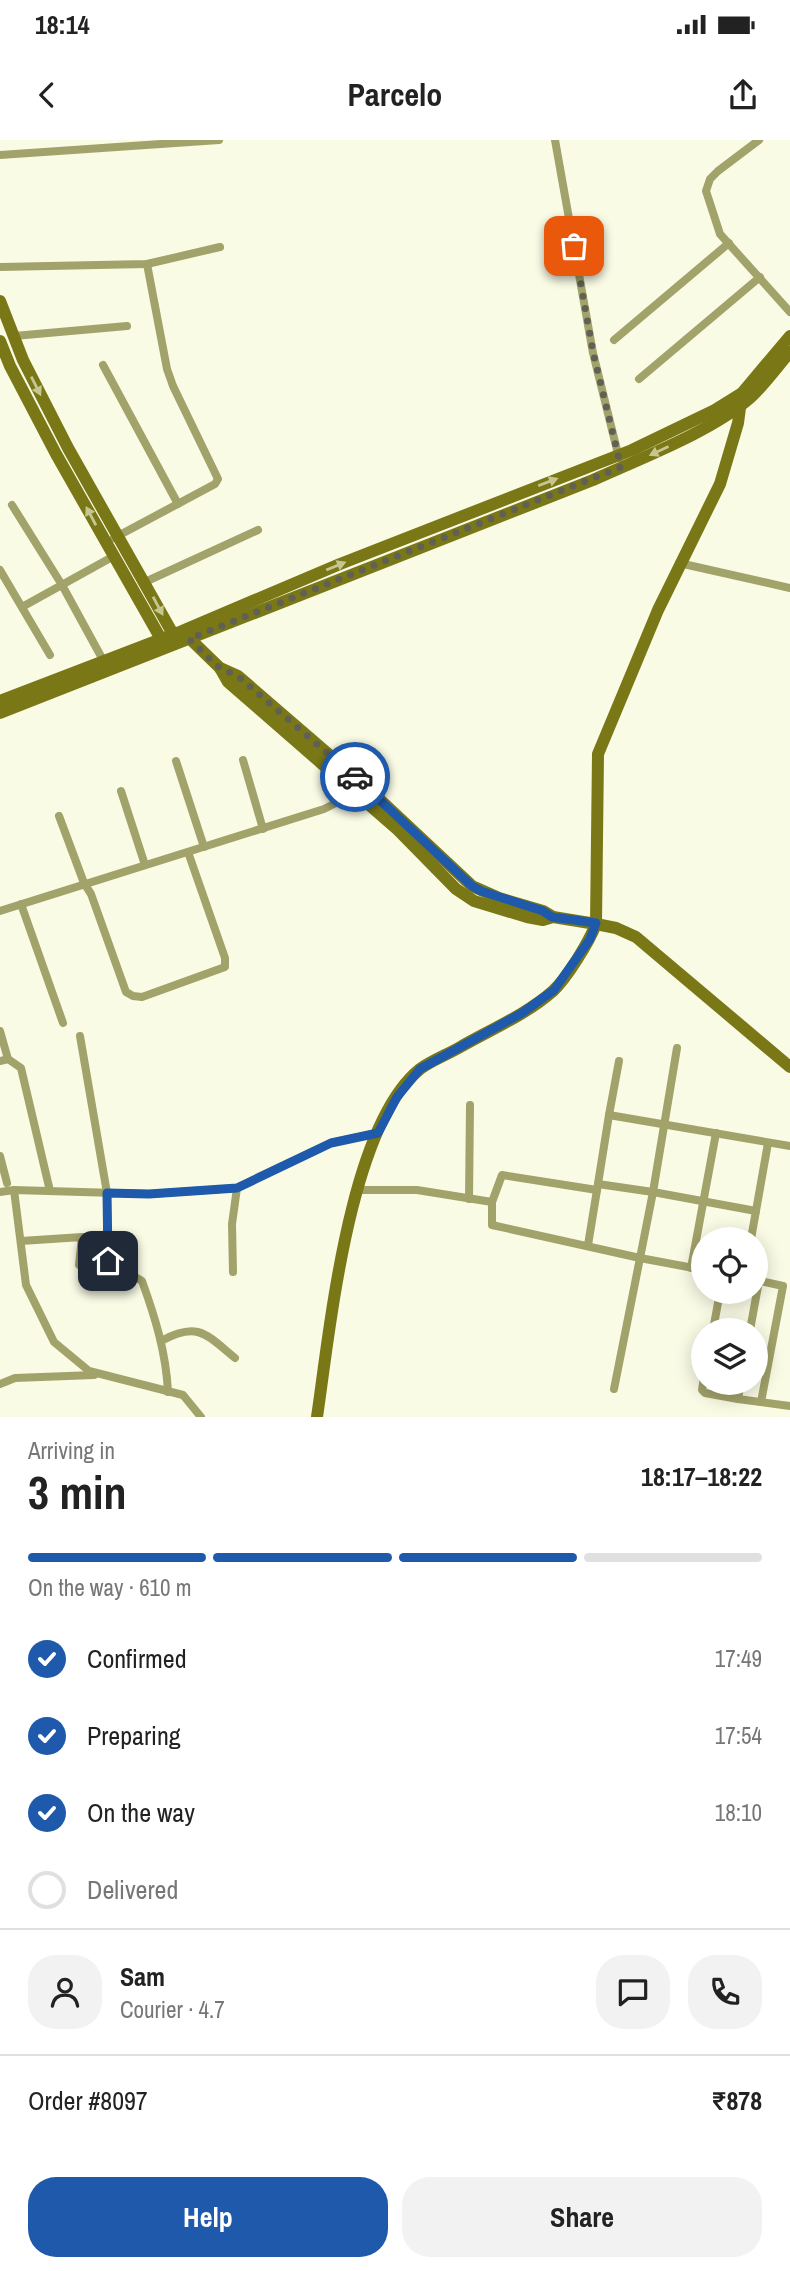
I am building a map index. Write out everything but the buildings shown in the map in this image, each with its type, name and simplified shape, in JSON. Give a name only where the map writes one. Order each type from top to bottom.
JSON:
[{"type":"street","points":[[0,155],[219,140]]},
{"type":"street","points":[[555,140],[593,352],[620,462]]},
{"type":"street","points":[[759,140],[718,171],[710,179],[706,191],[720,234],[790,312]]},
{"type":"street","points":[[614,340],[729,243]]},
{"type":"street","points":[[0,267],[147,264],[220,247]]},
{"type":"street","points":[[105,543],[215,484],[218,479],[167,369],[147,264]]},
{"type":"street","points":[[639,379],[760,277]]},
{"type":"street","points":[[0,300],[20,351],[68,447],[176,636]]},
{"type":"street","points":[[14,336],[127,326]]},
{"type":"street","points":[[317,1417],[341,1252],[372,1145],[397,1097],[420,1069],[522,1013],[554,990],[590,939],[596,923],[598,754],[679,563],[720,484],[732,451],[742,399],[790,336]]},
{"type":"street","points":[[0,341],[56,454],[105,543],[176,636],[220,668],[238,676],[357,786],[472,886],[499,898],[543,911],[552,917],[596,923],[636,937],[790,1067]]},
{"type":"street","points":[[6,356],[20,351]]},
{"type":"street","points":[[0,713],[341,564],[620,462],[713,411],[751,397],[790,352]]},
{"type":"street","points":[[103,365],[178,504]]},
{"type":"street","points":[[12,505],[62,585],[103,660]]},
{"type":"street","points":[[145,582],[258,530]]},
{"type":"street","points":[[22,607],[114,556]]},
{"type":"street","points":[[679,563],[790,588]]},
{"type":"street","points":[[0,569],[50,655]]},
{"type":"street","points":[[0,701],[103,660],[176,636]]},
{"type":"street","points":[[243,760],[263,829]]},
{"type":"street","points":[[176,761],[204,847]]},
{"type":"street","points":[[0,911],[324,809],[357,786]]},
{"type":"street","points":[[121,792],[145,865]]},
{"type":"street","points":[[59,816],[84,883],[91,894],[126,992],[133,996],[142,997],[225,967],[225,958],[188,852]]},
{"type":"street","points":[[21,904],[63,1023]]},
{"type":"street","points":[[0,1031],[4,1060],[21,1068],[50,1191]]},
{"type":"street","points":[[20,1241],[82,1237],[79,1265],[97,1274],[108,1261],[107,1193],[80,1036]]},
{"type":"street","points":[[614,1389],[653,1192],[677,1048]]},
{"type":"street","points":[[588,1245],[619,1061]]},
{"type":"street","points":[[469,1199],[470,1105]]},
{"type":"street","points":[[609,1115],[790,1146]]},
{"type":"street","points":[[0,1192],[11,1187],[149,1194],[237,1188],[331,1143],[378,1133]]},
{"type":"street","points":[[699,1227],[716,1133]]},
{"type":"street","points":[[753,1227],[768,1143]]},
{"type":"street","points":[[0,1156],[11,1187],[26,1285],[54,1342],[89,1371],[183,1395],[201,1417]]},
{"type":"street","points":[[691,1268],[492,1225],[492,1202],[502,1175],[653,1192],[756,1211]]},
{"type":"street","points":[[233,1272],[232,1224],[237,1188]]},
{"type":"street","points":[[359,1190],[417,1189],[492,1202]]},
{"type":"street","points":[[108,1261],[142,1280],[161,1341],[168,1392]]},
{"type":"street","points":[[761,1402],[783,1286],[768,1283]]},
{"type":"street","points":[[161,1341],[174,1334],[203,1331],[235,1358]]},
{"type":"street","points":[[0,1384],[15,1378],[101,1374]]},
{"type":"street","points":[[719,1395],[790,1406]]},
{"type":"street","points":[[738,1399],[739,1395]]},
{"type":"way so far","points":[[355,777],[238,676],[220,668],[189,639],[621,467],[593,352],[574,246]]},
{"type":"route","points":[[108,1261],[107,1193],[149,1194],[237,1188],[331,1143],[378,1133],[397,1097],[420,1069],[522,1013],[554,990],[590,939],[596,923],[552,917],[543,911],[499,898],[472,886],[355,777]]}]
